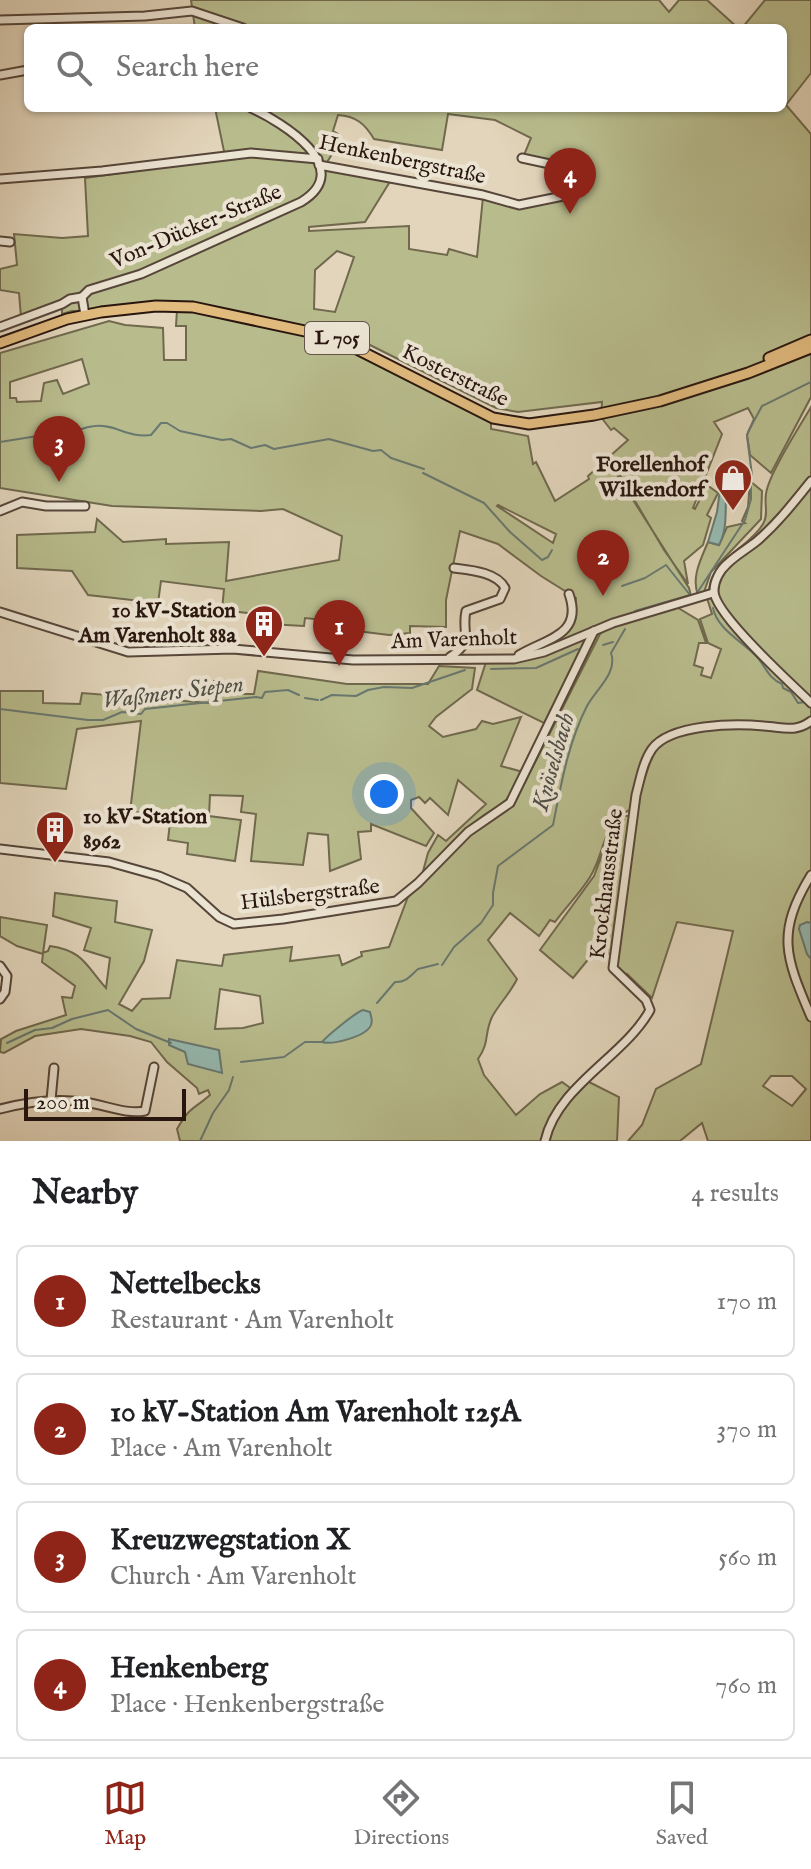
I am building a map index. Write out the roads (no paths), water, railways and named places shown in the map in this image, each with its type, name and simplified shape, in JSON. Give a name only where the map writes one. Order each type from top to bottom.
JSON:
[{"type":"main road","name":"Kosterstraße","points":[[0,343],[85,315],[156,306],[193,307],[324,334],[493,418],[515,423],[549,422],[627,409],[674,397],[811,348]]},
{"type":"main road","name":"Kosterstraße","points":[[712,384],[811,340]]},
{"type":"street","points":[[191,0],[192,11]]},
{"type":"street","points":[[0,20],[145,16],[192,11],[231,24]]},
{"type":"street","points":[[0,75],[24,71]]},
{"type":"street","points":[[259,112],[283,125],[314,151],[318,162]]},
{"type":"street","name":"Henkenbergstraße","points":[[0,179],[102,171],[251,153],[318,162],[519,205],[568,195],[577,190],[578,175],[573,169],[522,158]]},
{"type":"street","name":"Von-Dücker-Straße","points":[[82,297],[89,290],[141,274],[301,202],[317,187],[318,162]]},
{"type":"street","points":[[0,241],[10,242]]},
{"type":"street","points":[[0,327],[82,297],[85,315]]},
{"type":"street","points":[[811,481],[771,527],[726,564],[717,577],[713,593],[723,612],[739,630],[811,703]]},
{"type":"street","points":[[0,511],[28,502],[46,506],[85,506]]},
{"type":"street","points":[[448,658],[460,651],[465,643],[466,611],[497,601],[504,592],[504,585],[499,580],[454,568]]},
{"type":"street","name":"Am Varenholt","points":[[0,612],[128,652],[225,649],[353,660],[514,659],[544,652],[613,623],[713,593]]},
{"type":"street","points":[[514,659],[560,635],[568,625],[572,604],[569,594]]},
{"type":"street","name":"Hülsbergstraße","points":[[0,849],[109,862],[159,876],[196,894],[229,923],[283,919],[396,901],[468,832],[510,803],[594,631]]},
{"type":"street","name":"Krockhausstraße","points":[[545,1141],[559,1112],[580,1085],[640,1025],[650,1010],[646,1000],[613,968],[636,795],[643,768],[653,747],[666,736],[691,730],[762,725],[790,730],[811,721]]},
{"type":"street","points":[[811,875],[797,903],[786,948],[811,1017]]},
{"type":"street","points":[[0,966],[7,976],[5,992],[0,999]]},
{"type":"street","points":[[0,1109],[51,1100],[109,1106],[135,1113],[145,1111],[154,1067]]},
{"type":"street","points":[[51,1100],[54,1068]]},
{"type":"water","points":[[721,482],[727,483],[725,523],[719,545],[708,542],[717,512]]},
{"type":"water","points":[[807,922],[811,923],[811,959],[799,929]]},
{"type":"water","points":[[363,1010],[370,1012],[372,1023],[363,1033],[348,1039],[322,1042],[342,1024]]},
{"type":"water","points":[[169,1039],[219,1050],[222,1073],[188,1064],[185,1052],[169,1045]]},
{"type":"waterway","name":"Knöselsbach","points":[[748,432],[762,406],[811,382]]},
{"type":"waterway","points":[[0,442],[62,435],[95,426],[135,435],[151,435],[161,423],[167,423],[180,431],[231,439],[251,448],[265,445],[274,449],[329,439],[373,451],[381,450],[391,458],[424,469]]},
{"type":"waterway","name":"Knöselsbach","points":[[747,436],[752,475]]},
{"type":"waterway","points":[[423,473],[484,503],[510,532],[542,560],[552,550]]},
{"type":"waterway","name":"Knöselsbach","points":[[697,593],[745,520],[751,499],[751,482]]},
{"type":"waterway","points":[[622,586],[645,578],[666,565],[690,595],[635,611]]},
{"type":"waterway","points":[[713,608],[725,629],[757,657],[770,675],[791,692],[798,703],[805,702]]},
{"type":"waterway","name":"Knöselsbach","points":[[442,965],[454,947],[481,923],[493,905],[498,866],[553,825],[575,735],[587,706],[609,674],[611,653],[625,629]]},
{"type":"waterway","name":"Waßmers Siepen","points":[[603,645],[613,642]]},
{"type":"waterway","name":"Waßmers Siepen","points":[[491,669],[536,668],[578,649]]},
{"type":"waterway","name":"Waßmers Siepen","points":[[321,700],[332,695],[356,696],[384,687],[412,688],[465,670]]},
{"type":"waterway","name":"Waßmers Siepen","points":[[0,709],[103,720],[122,712],[141,714],[145,709],[262,698],[265,692],[288,690],[299,695]]},
{"type":"waterway","name":"Waßmers Siepen","points":[[305,698],[318,700]]},
{"type":"waterway","name":"Knöselsbach","points":[[377,1003],[395,982],[405,980],[418,969],[438,964]]},
{"type":"waterway","points":[[7,1043],[35,1030],[52,1028],[72,1019],[108,1010],[136,1029],[171,1043]]},
{"type":"waterway","name":"Knöselsbach","points":[[241,1062],[284,1057],[305,1042],[321,1042]]},
{"type":"waterway","name":"Knöselsbach","points":[[200,1141],[213,1113],[229,1090],[233,1077]]},
{"type":"place","name":"Henkenberg","points":[[570,214]]},
{"type":"place","name":"Kreuzwegstation X","points":[[59,482]]},
{"type":"place","name":"Forellenhof Wilkendorf","points":[[733,512]]},
{"type":"place","name":"10 kV-Station Am Varenholt 125A","points":[[603,596]]},
{"type":"place","name":"10 kV-Station Am Varenholt 88a","points":[[264,658]]},
{"type":"place","name":"Nettelbecks","points":[[339,666]]},
{"type":"place","name":"10 kV-Station 8962","points":[[55,864]]}]
